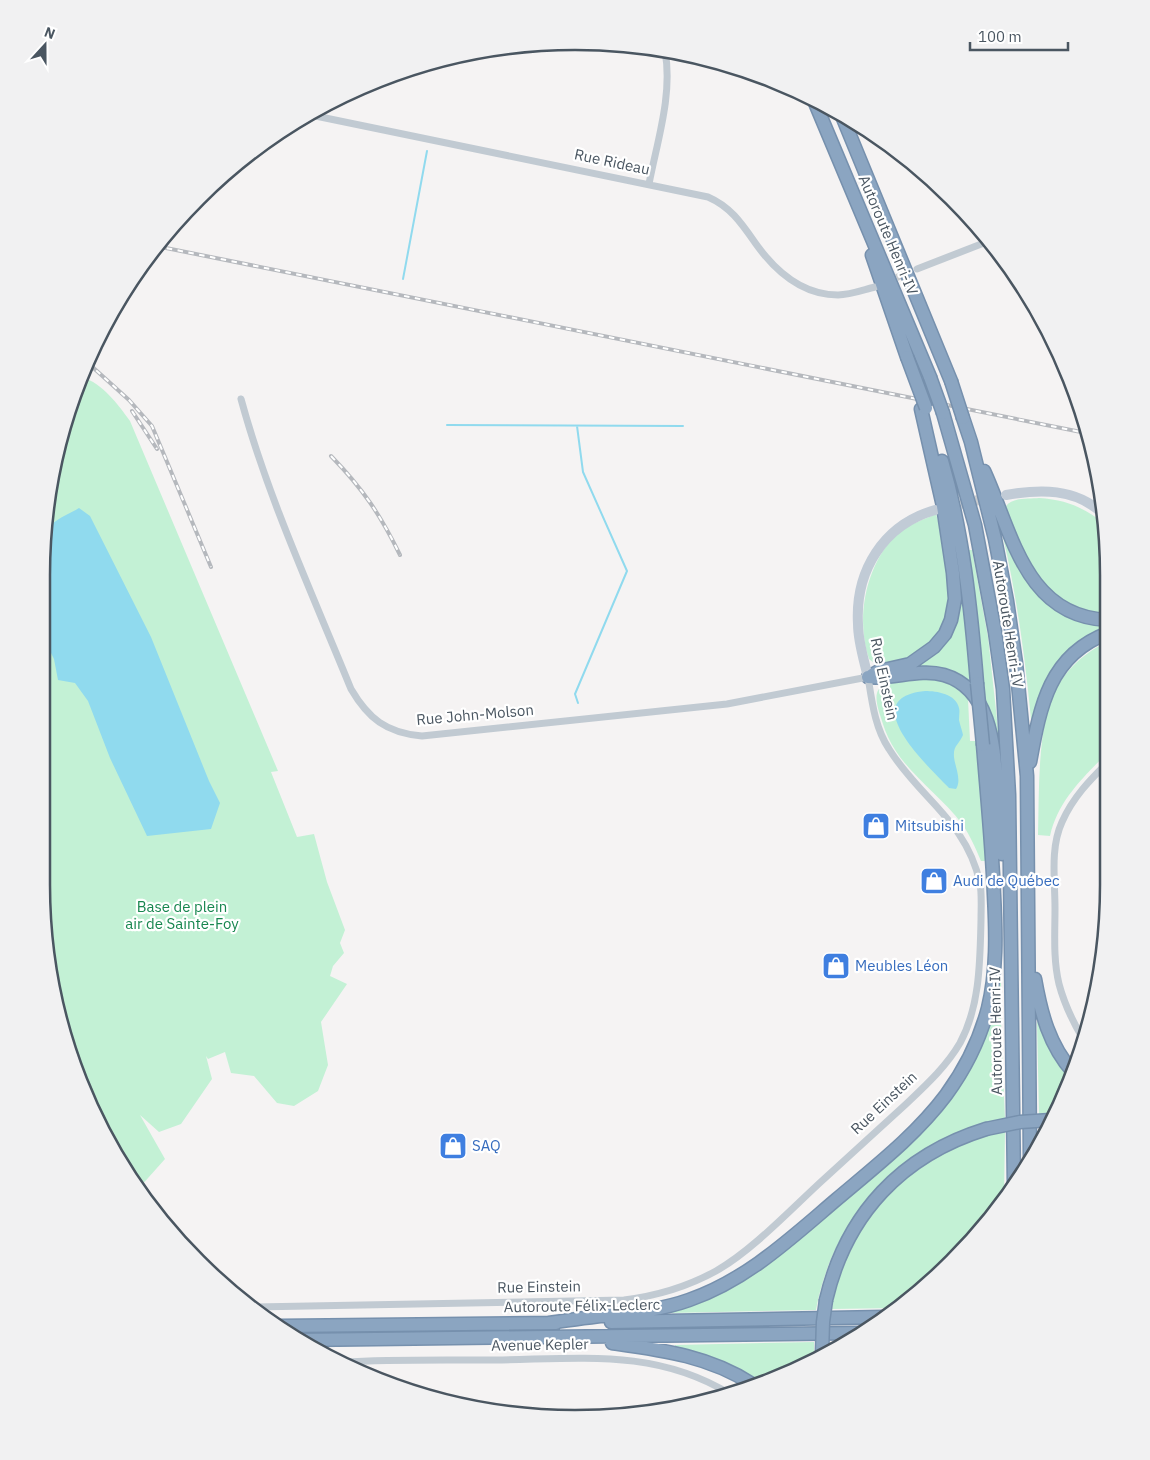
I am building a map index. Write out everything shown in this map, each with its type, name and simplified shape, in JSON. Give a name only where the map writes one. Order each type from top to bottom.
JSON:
[{"type":"highway","name":"Autoroute Henri-IV","points":[[818,110],[930,377],[943,413],[975,525],[996,632],[1003,689],[1009,795],[1014,1174]]},
{"type":"highway","name":"Autoroute Henri-IV","points":[[846,125],[950,381],[963,418],[971,442],[995,539],[1007,601],[1017,670],[1027,776],[1030,1148]]},
{"type":"highway","points":[[549,1323],[668,1306],[699,1296],[737,1278],[774,1252],[912,1134],[945,1095],[964,1067],[988,1008],[995,944],[992,855],[969,595],[948,486],[907,357],[845,174]]},
{"type":"highway","points":[[868,678],[879,671],[910,664],[934,647],[944,634],[951,620],[955,599],[953,574],[943,506],[923,409]]},
{"type":"highway","points":[[971,442],[1024,568],[1049,598],[1063,608],[1080,615],[1100,619]]},
{"type":"highway","points":[[1027,776],[1041,708],[1054,678],[1070,656],[1090,641],[1100,637]]},
{"type":"highway","points":[[868,678],[880,679],[930,672],[945,675],[963,684],[972,693],[986,718],[993,743],[1000,827],[1004,969],[1013,1092]]},
{"type":"highway","points":[[1029,943],[1038,997],[1048,1030],[1056,1048],[1068,1065]]},
{"type":"highway","points":[[822,1348],[826,1300],[835,1269],[848,1239],[861,1218],[882,1192],[909,1167],[930,1153],[957,1139],[986,1129],[1020,1122],[1044,1120]]},
{"type":"highway","name":"Autoroute Félix-Leclerc","points":[[289,1326],[874,1317]]},
{"type":"highway","name":"Autoroute Félix-Leclerc","points":[[312,1340],[847,1334]]},
{"type":"highway","points":[[566,1337],[653,1348],[684,1354],[724,1368],[747,1381]]},
{"type":"street","points":[[648,184],[666,97],[668,80],[665,58]]},
{"type":"street","name":"Rue Rideau","points":[[319,117],[694,193],[720,202],[739,219],[771,264],[786,277],[801,286],[824,294],[839,295],[875,287]]},
{"type":"street","points":[[917,269],[982,244]]},
{"type":"street","name":"Rue John-Molson","points":[[241,399],[251,436],[265,475],[351,688],[360,705],[372,718],[388,728],[422,736],[727,704],[868,678]]},
{"type":"street","points":[[1006,495],[1043,490],[1063,493],[1086,502],[1096,509]]},
{"type":"street","name":"Rue Einstein","points":[[262,1307],[602,1301],[635,1298],[676,1288],[715,1272],[750,1246],[924,1087],[954,1053],[967,1029],[976,998],[979,970],[980,885],[969,848],[959,832],[901,766],[888,748],[879,730],[858,626],[858,608],[864,577],[872,559],[891,534],[904,523],[919,514],[935,510]]},
{"type":"street","points":[[1079,1032],[1059,983],[1055,949],[1054,858],[1056,840],[1072,803],[1084,786],[1100,770]]},
{"type":"street","name":"Avenue Kepler","points":[[356,1362],[602,1358],[634,1360],[664,1365],[683,1371],[721,1389]]},
{"type":"green space","name":"Base de plein air de Sainte-Foy","points":[[88,379],[103,389],[130,421],[278,771],[271,772],[297,837],[314,834],[327,882],[345,930],[340,943],[344,953],[333,966],[330,976],[347,984],[321,1022],[328,1065],[318,1091],[294,1106],[277,1103],[254,1076],[231,1073],[225,1052],[208,1059],[206,1056],[212,1079],[181,1124],[159,1132],[140,1115],[165,1159],[143,1184],[120,1148],[101,1110],[78,1054],[60,987],[54,954],[50,885],[51,541],[54,506],[60,473],[68,439]]},
{"type":"green space","points":[[1039,498],[1074,505],[1097,519],[1100,613],[1077,608],[1062,601],[1040,579],[1023,551],[1006,506],[1013,501]]},
{"type":"green space","points":[[936,514],[944,541],[950,575],[949,611],[940,634],[914,657],[878,666],[869,659],[863,626],[866,592],[871,575],[887,545],[898,533]]},
{"type":"green space","points":[[1007,535],[1034,586],[1100,619],[1100,632],[1088,637],[1035,719],[1031,719],[1020,627],[1003,537]]},
{"type":"green space","points":[[967,550],[972,550],[988,637],[999,738],[996,738],[984,704]]},
{"type":"green space","points":[[959,561],[972,688],[918,670],[916,665],[939,649]]},
{"type":"green space","points":[[1100,646],[1100,760],[1081,780],[1066,800],[1059,811],[1050,836],[1038,835],[1040,761],[1043,731],[1049,704],[1060,682],[1068,672],[1086,654]]},
{"type":"green space","points":[[933,677],[958,687],[966,694],[968,699],[970,741],[978,741],[987,861],[981,861],[962,824],[895,750],[884,728],[879,712],[877,695],[879,688],[883,685]]},
{"type":"green space","points":[[999,967],[1001,967],[1005,1119],[970,1128],[937,1143],[907,1162],[881,1185],[858,1212],[839,1242],[825,1275],[816,1310],[671,1313],[670,1310],[731,1287],[947,1103]]},
{"type":"green space","points":[[1037,1022],[1040,1022],[1066,1069],[1047,1115],[1039,1114]]},
{"type":"green space","points":[[1005,1131],[1004,1188],[970,1231],[921,1280],[886,1308],[832,1309],[838,1281],[847,1255],[861,1230],[878,1207],[897,1187],[919,1169],[943,1154],[991,1134]]},
{"type":"green space","points":[[814,1342],[814,1352],[751,1379],[675,1349],[675,1345]]},
{"type":"water","points":[[79,508],[90,516],[151,637],[209,781],[220,803],[211,829],[147,836],[110,758],[88,701],[75,683],[58,680],[54,659],[50,651],[50,575],[52,524]]},
{"type":"water","points":[[925,691],[950,696],[959,708],[959,720],[963,735],[955,747],[954,753],[958,778],[956,789],[949,788],[926,765],[902,734],[896,719],[896,706],[905,696]]},
{"type":"waterway","points":[[403,279],[427,151]]},
{"type":"waterway","points":[[447,425],[683,426]]},
{"type":"waterway","points":[[577,426],[583,472],[627,571],[575,694],[578,703]]},
{"type":"tunnel","points":[[887,282],[909,272]]},
{"type":"tunnel","points":[[946,507],[993,497]]},
{"type":"railway","points":[[164,248],[1080,432]]},
{"type":"railway","points":[[93,367],[129,400],[152,426],[211,567]]},
{"type":"railway","points":[[132,411],[157,449]]},
{"type":"railway","points":[[331,456],[370,502],[400,555]]},
{"type":"place","name":"Mitsubishi","points":[[876,826]]},
{"type":"place","name":"Audi de Québec","points":[[934,881]]},
{"type":"place","name":"Meubles Léon","points":[[836,966]]},
{"type":"place","name":"SAQ","points":[[453,1146]]}]
